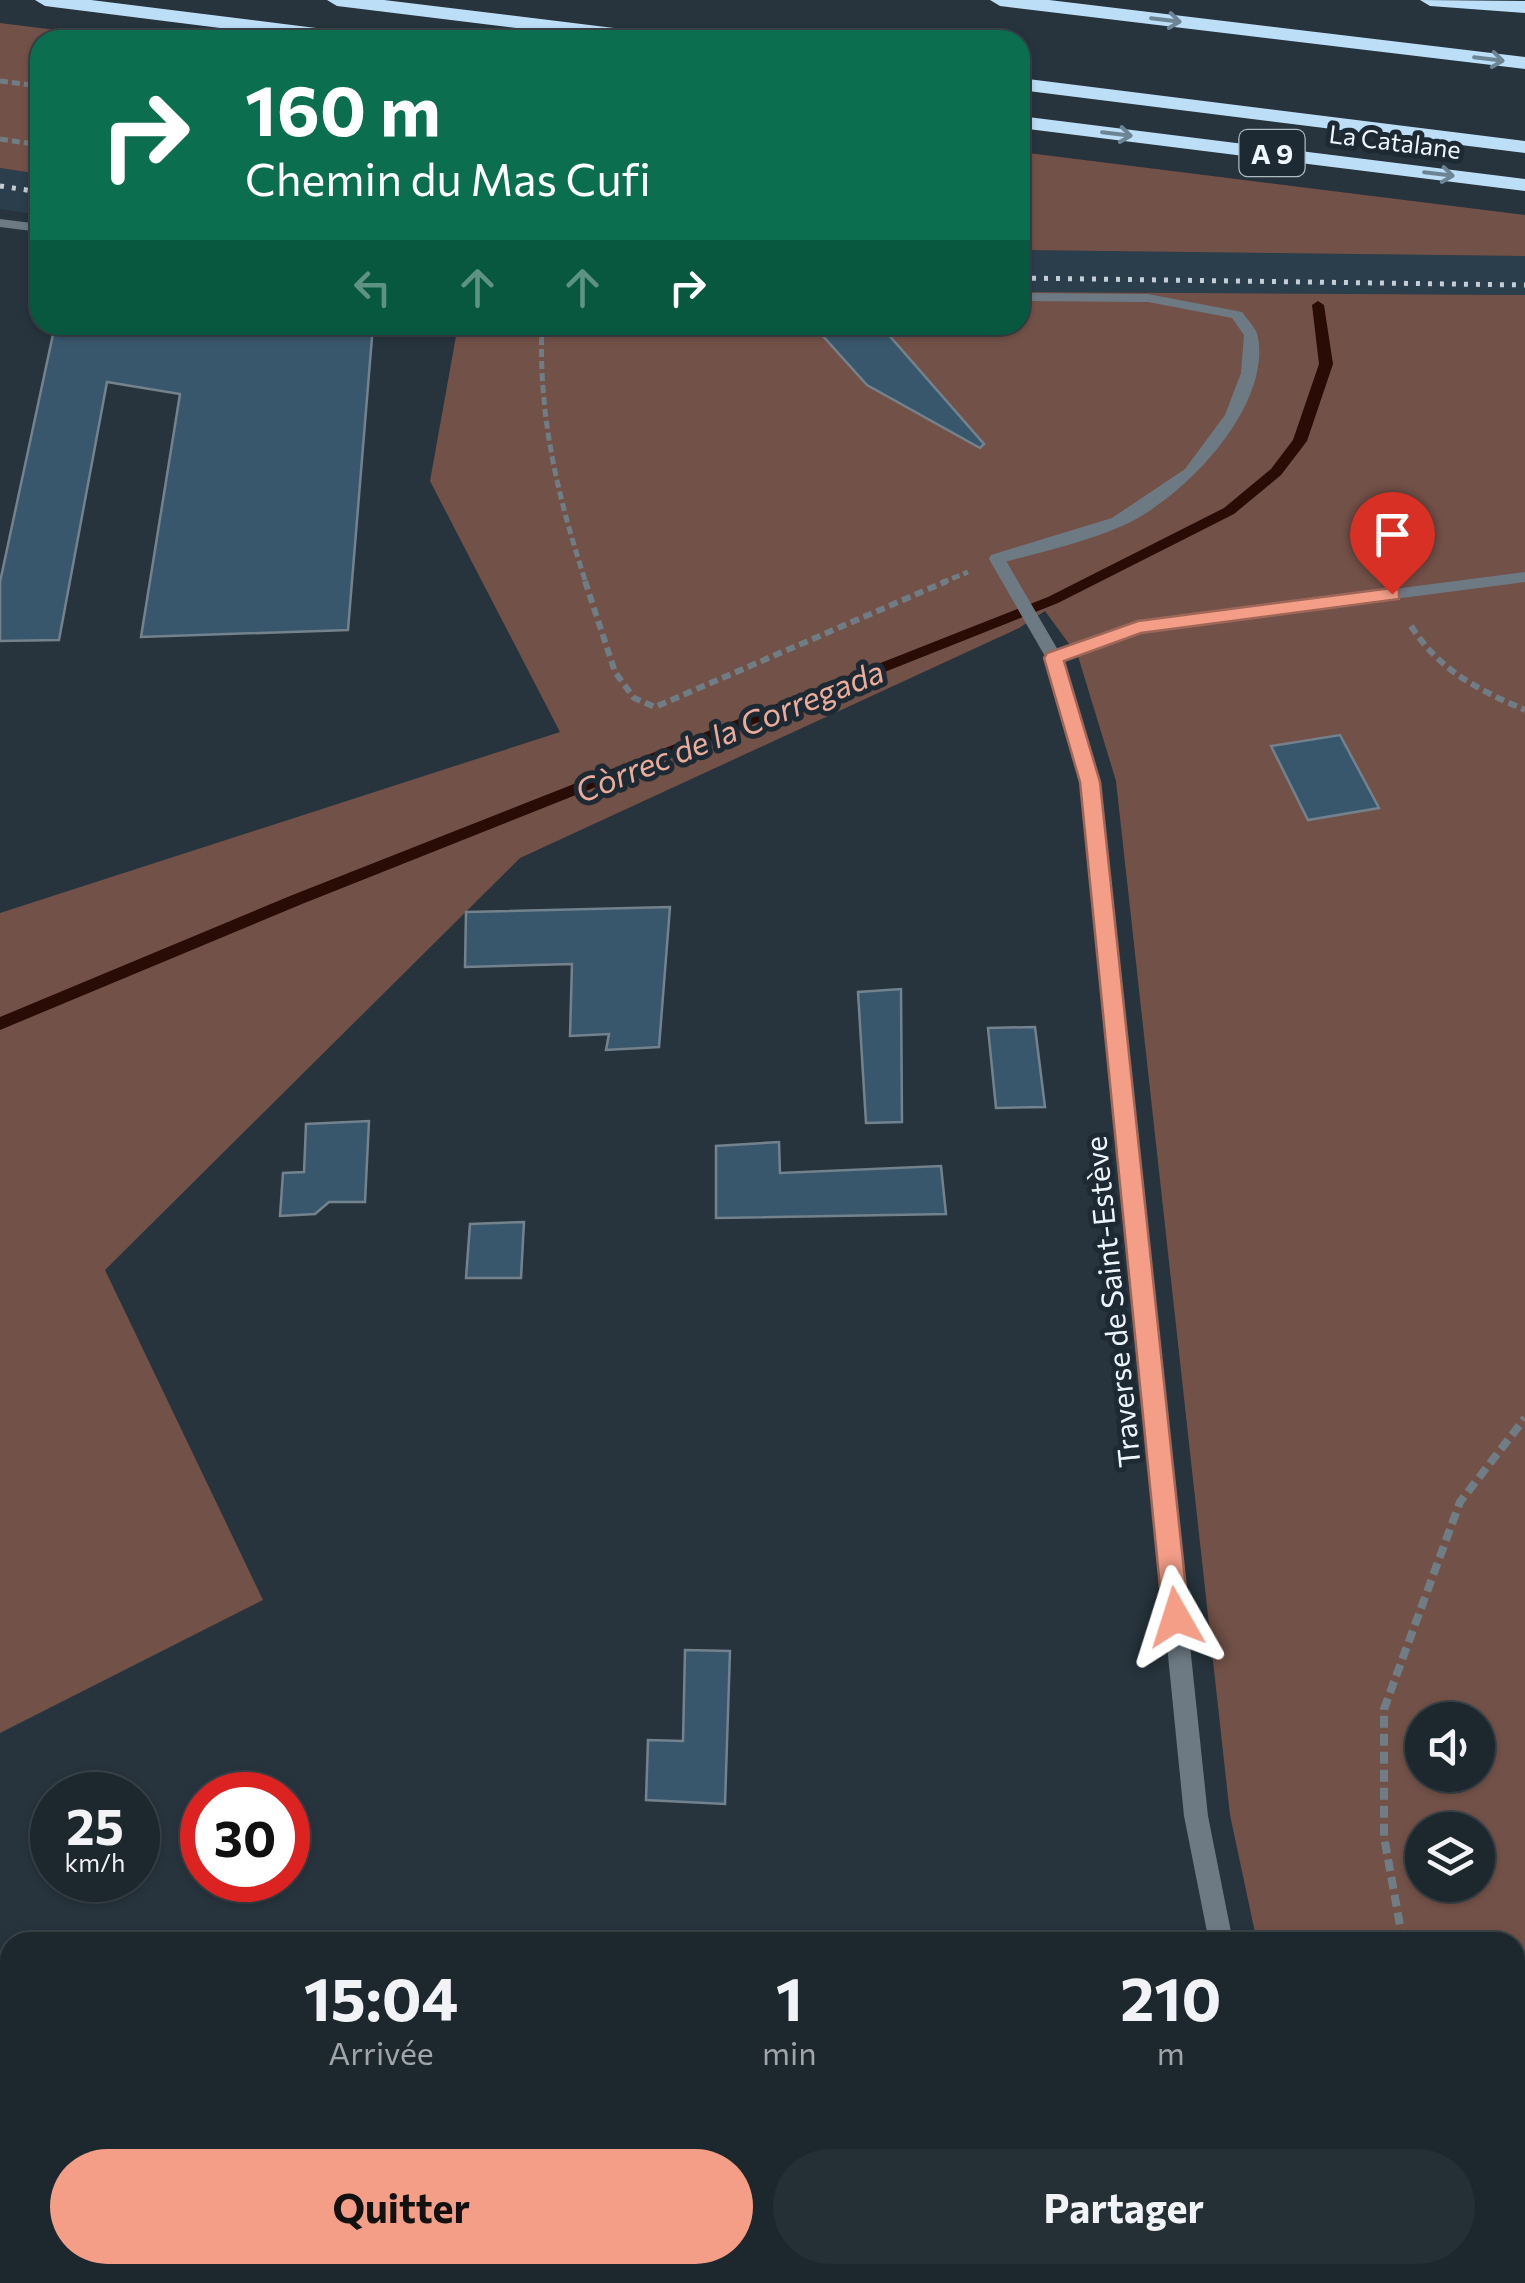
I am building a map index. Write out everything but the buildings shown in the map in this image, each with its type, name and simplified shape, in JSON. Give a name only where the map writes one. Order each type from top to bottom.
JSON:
[{"type":"highway","points":[[45,0],[284,30]]},
{"type":"highway","points":[[337,0],[582,30]]},
{"type":"highway","points":[[1000,0],[1525,64]]},
{"type":"highway","points":[[1430,0],[1525,7]]},
{"type":"highway","name":"La Catalane","points":[[1030,85],[1525,146]]},
{"type":"highway","name":"La Catalane","points":[[1030,123],[1525,185]]},
{"type":"street","points":[[0,223],[30,227]]},
{"type":"street","points":[[997,560],[1118,522],[1191,472],[1233,416],[1249,373],[1251,335],[1237,315],[1148,298],[1030,297]]},
{"type":"street","name":"Traverse de Saint-Estève","points":[[997,560],[1054,658],[1090,782],[1196,1816],[1220,1932]]},
{"type":"street","points":[[1054,658],[1138,627],[1525,577]]},
{"type":"path","points":[[0,81],[30,85]]},
{"type":"path","points":[[0,139],[30,144]]},
{"type":"path","points":[[541,335],[538,360],[549,461],[615,672],[634,698],[654,706],[997,560]]},
{"type":"path","points":[[1392,594],[1425,651],[1449,675],[1525,710]]},
{"type":"path","points":[[1401,1932],[1384,1838],[1384,1709],[1460,1502],[1525,1418]]},
{"type":"shaded area","points":[[0,23],[56,30],[30,30],[30,172],[0,168]]},
{"type":"shaded area","points":[[1030,153],[1525,215],[1525,256],[1030,250]]},
{"type":"shaded area","points":[[0,168],[30,172],[30,214],[0,209]]},
{"type":"shaded area","points":[[1030,250],[1525,256],[1525,295],[1030,292]]},
{"type":"shaded area","points":[[1030,292],[1525,295],[1525,1932],[1255,1932],[1230,1815],[1116,781],[1078,656],[1045,611],[1019,628],[520,858],[105,1270],[263,1600],[0,1733],[0,913],[560,732],[430,481],[456,335],[1030,335]]},
{"type":"waterway","name":"Còrrec de la Corregada","points":[[0,1024],[296,900],[1053,600],[1229,511],[1276,472],[1300,441],[1326,364],[1318,305]]},
{"type":"railway","points":[[0,186],[30,190]]},
{"type":"railway","points":[[1030,278],[1525,285]]},
{"type":"route","points":[[1176,1617],[1090,782],[1054,658],[1138,627],[1392,594]]}]
